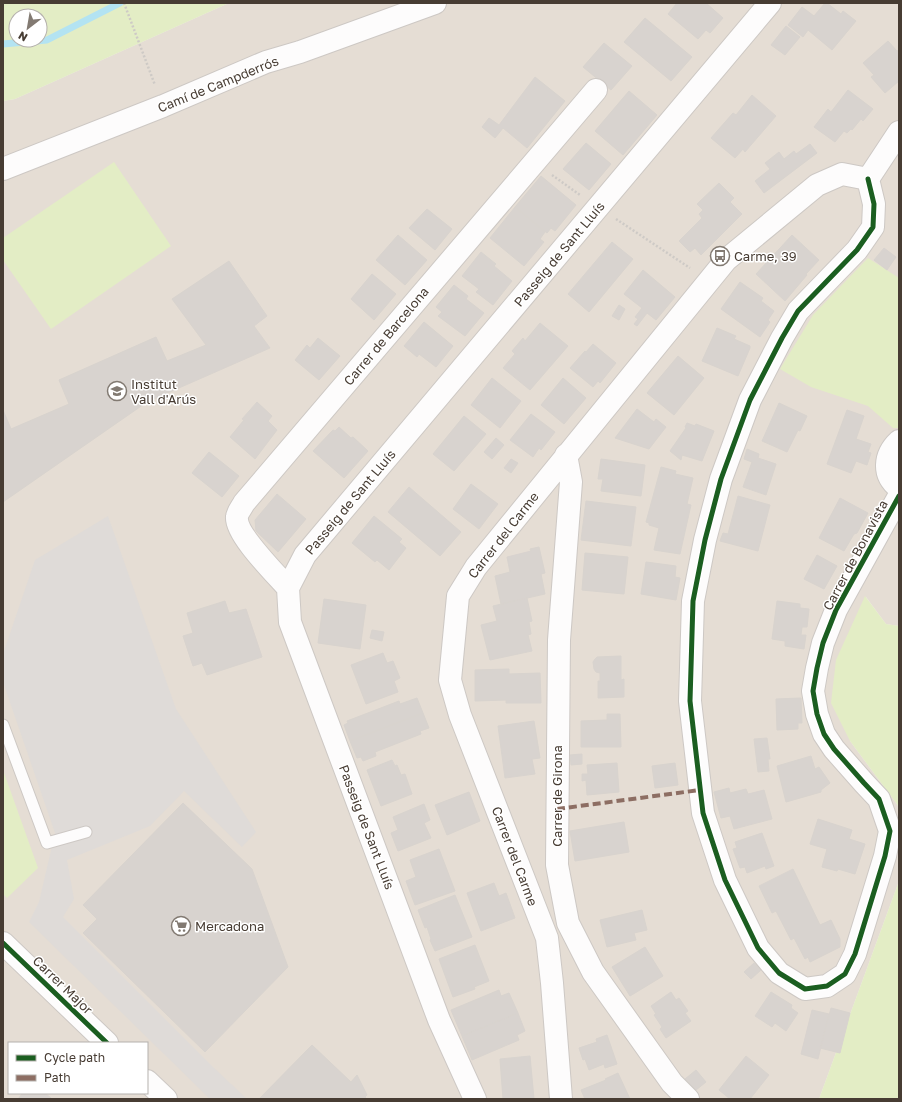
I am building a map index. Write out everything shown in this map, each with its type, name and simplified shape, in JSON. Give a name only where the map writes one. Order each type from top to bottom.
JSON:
[{"type":"street","name":"Camí de Campderrós","points":[[3,170],[163,106],[266,62],[300,52],[434,3]]},
{"type":"street","name":"Passeig de Sant Lluís","points":[[475,1099],[439,1020],[290,622],[288,588],[306,555],[770,3]]},
{"type":"street","name":"Carrer de Barcelona","points":[[288,588],[240,530],[237,517],[244,503],[596,90]]},
{"type":"street","points":[[868,179],[899,132]]},
{"type":"street","name":"Carrer del Carme","points":[[561,1099],[547,938],[460,715],[450,680],[458,596],[476,566],[726,260],[816,185],[842,174],[868,179]]},
{"type":"street","name":"Carrer de Bonavista","points":[[868,179],[874,204],[873,227],[856,250],[798,312],[782,338],[750,400],[721,479],[705,540],[693,601],[690,701],[703,813],[725,880],[758,948],[779,973],[805,988],[826,986],[845,974],[855,954],[885,856],[890,831],[879,799],[834,749],[824,734],[817,714],[813,691],[823,643],[836,610],[899,496]]},
{"type":"street","points":[[899,441],[889,452],[886,461],[886,469],[890,478],[899,488]]},
{"type":"street","name":"Carrer de Girona","points":[[566,456],[571,482],[559,640],[557,865],[568,923],[593,972],[672,1083],[688,1099]]},
{"type":"street","name":"Carrer Major","points":[[3,943],[106,1042]]},
{"type":"street","points":[[148,1082],[166,1099]]},
{"type":"lane","points":[[3,726],[47,843],[86,832]]},
{"type":"path","points":[[124,3],[150,69]]},
{"type":"path","points":[[534,162],[598,208],[709,280]]},
{"type":"shaded area","points":[[229,3],[899,3],[899,626],[886,624],[866,597],[850,741],[899,807],[899,881],[819,1099],[3,1099],[3,101],[15,99]]},
{"type":"shaded area","points":[[108,516],[176,709],[256,832],[242,847],[184,791],[150,826],[67,860],[74,899],[63,917],[247,1099],[210,1099],[29,922],[39,902],[55,833],[3,682],[3,654],[35,560]]},
{"type":"green space","points":[[3,3],[229,3],[15,99],[3,101]]},
{"type":"green space","points":[[114,162],[171,246],[51,329],[3,260],[3,238]]},
{"type":"green space","points":[[868,258],[899,278],[899,428],[893,428],[868,406],[811,387],[780,369],[813,315]]},
{"type":"green space","points":[[865,596],[886,624],[899,626],[899,807],[850,741],[831,703],[836,660]]},
{"type":"green space","points":[[3,770],[38,868],[7,898],[3,894]]},
{"type":"green space","points":[[899,881],[899,1099],[819,1099]]},
{"type":"building","points":[[677,3],[706,3],[723,18],[710,33],[706,30],[698,39],[668,14]]},
{"type":"building","points":[[825,3],[841,14],[843,11],[856,21],[832,50],[808,30],[803,37],[788,25],[802,7],[814,16]]},
{"type":"building","points":[[645,18],[692,57],[671,81],[624,42]]},
{"type":"building","points":[[786,26],[800,37],[785,55],[771,45]]},
{"type":"building","points":[[888,41],[897,51],[899,50],[899,81],[885,93],[871,77],[874,75],[863,63]]},
{"type":"building","points":[[604,43],[632,66],[611,90],[583,67]]},
{"type":"building","points":[[535,77],[565,101],[527,148],[503,128],[495,138],[482,127],[489,118],[499,125]]},
{"type":"building","points":[[848,90],[873,109],[863,121],[861,119],[852,130],[851,129],[847,133],[844,131],[835,142],[814,127],[828,109],[831,112]]},
{"type":"building","points":[[629,91],[657,115],[623,155],[595,131]]},
{"type":"building","points":[[752,95],[776,116],[745,152],[743,149],[735,158],[711,138],[733,113],[736,115]]},
{"type":"building","points":[[586,143],[611,164],[589,190],[563,169]]},
{"type":"building","points":[[810,144],[817,153],[764,193],[755,181],[770,169],[765,163],[779,152],[784,159],[794,151],[796,154]]},
{"type":"building","points":[[541,176],[576,205],[555,231],[551,228],[547,233],[515,207]]},
{"type":"building","points":[[719,183],[734,198],[730,202],[742,214],[701,255],[695,248],[690,252],[679,241],[702,218],[699,214],[703,210],[697,204]]},
{"type":"building","points":[[515,207],[545,232],[540,239],[544,242],[524,266],[490,238]]},
{"type":"building","points":[[427,209],[452,229],[435,250],[409,228]]},
{"type":"building","points":[[398,235],[427,260],[405,285],[376,260]]},
{"type":"building","points":[[792,235],[819,260],[785,301],[756,274]]},
{"type":"building","points":[[612,242],[633,259],[589,312],[568,294]]},
{"type":"building","points":[[884,248],[896,257],[887,270],[874,260]]},
{"type":"building","points":[[481,252],[496,264],[494,266],[512,281],[493,305],[476,292],[479,289],[462,276]]},
{"type":"building","name":"Institut Vall d'Arús","points":[[229,261],[267,316],[254,326],[270,348],[147,402],[3,502],[3,410],[11,429],[69,404],[59,380],[156,337],[167,361],[206,345],[172,299]]},
{"type":"building","points":[[643,270],[675,297],[656,320],[647,313],[637,326],[634,324],[638,319],[635,317],[642,308],[624,294]]},
{"type":"building","points":[[372,274],[396,294],[374,320],[351,299]]},
{"type":"building","points":[[740,282],[763,298],[761,301],[774,311],[768,320],[770,322],[760,337],[721,309]]},
{"type":"building","points":[[454,285],[468,296],[466,299],[484,313],[465,336],[438,316],[442,312],[436,307]]},
{"type":"building","points":[[619,305],[625,309],[619,320],[612,316]]},
{"type":"building","points":[[424,322],[453,346],[436,367],[419,354],[417,357],[404,346]]},
{"type":"building","points":[[540,323],[568,346],[530,390],[503,368],[515,354],[512,351],[523,338],[525,341]]},
{"type":"building","points":[[717,328],[736,336],[734,339],[750,346],[738,376],[702,361]]},
{"type":"building","points":[[318,338],[340,356],[319,380],[295,360],[307,345],[310,348]]},
{"type":"building","points":[[593,344],[616,363],[600,383],[598,381],[593,387],[570,368]]},
{"type":"building","points":[[678,356],[704,378],[674,415],[647,393]]},
{"type":"building","points":[[492,378],[521,401],[500,428],[471,405]]},
{"type":"building","points":[[563,378],[586,398],[564,424],[541,405]]},
{"type":"building","points":[[257,402],[272,416],[268,421],[277,430],[255,459],[230,437],[244,420],[242,419]]},
{"type":"building","points":[[779,403],[807,416],[787,452],[762,441]]},
{"type":"building","points":[[637,409],[654,422],[656,419],[666,427],[649,449],[615,438]]},
{"type":"building","points":[[847,410],[864,416],[856,439],[871,444],[868,452],[871,453],[867,465],[856,461],[851,473],[827,464]]},
{"type":"building","points":[[531,414],[555,432],[541,450],[539,448],[533,457],[510,440]]},
{"type":"building","points":[[464,416],[486,434],[454,471],[433,454]]},
{"type":"building","points":[[687,423],[695,426],[696,424],[714,431],[702,461],[682,455],[681,460],[670,451],[686,428]]},
{"type":"building","points":[[339,427],[351,438],[353,437],[368,451],[344,478],[313,451],[333,430],[335,431]]},
{"type":"building","points":[[496,438],[504,445],[492,459],[484,452]]},
{"type":"building","points":[[747,449],[759,454],[758,458],[776,464],[766,495],[743,487],[752,462],[744,459]]},
{"type":"building","points":[[209,452],[239,476],[222,497],[192,473]]},
{"type":"building","points":[[511,459],[518,463],[511,473],[504,468]]},
{"type":"building","points":[[601,459],[645,465],[641,496],[601,491],[603,479],[598,479]]},
{"type":"building","points":[[661,467],[676,471],[675,474],[693,478],[687,504],[691,505],[680,554],[654,550],[659,528],[649,525],[649,523],[646,522]]},
{"type":"building","points":[[471,484],[498,504],[479,529],[453,509]]},
{"type":"building","points":[[409,487],[461,532],[440,556],[388,512]]},
{"type":"building","points":[[277,494],[306,519],[278,552],[256,531],[255,520]]},
{"type":"building","points":[[738,496],[770,505],[758,551],[720,541],[723,533],[728,534]]},
{"type":"building","points":[[840,498],[868,513],[857,533],[854,534],[844,551],[819,538]]},
{"type":"building","points":[[586,501],[636,507],[631,546],[581,540]]},
{"type":"building","points":[[374,516],[402,539],[399,542],[406,548],[389,570],[377,560],[375,562],[352,543]]},
{"type":"building","points":[[539,547],[545,573],[541,574],[545,594],[501,604],[495,576],[510,572],[507,557],[531,551],[530,549]]},
{"type":"building","points":[[585,553],[628,557],[624,594],[582,590]]},
{"type":"building","points":[[817,555],[837,566],[824,589],[804,579]]},
{"type":"building","points":[[646,562],[676,566],[675,577],[680,578],[676,600],[641,594]]},
{"type":"building","points":[[527,598],[532,621],[529,622],[531,634],[528,635],[532,651],[490,660],[481,625],[497,621],[493,606]]},
{"type":"building","points":[[324,599],[366,605],[360,649],[318,643]]},
{"type":"building","points":[[225,601],[229,613],[246,609],[262,657],[207,675],[202,663],[193,666],[183,636],[193,633],[187,613]]},
{"type":"building","points":[[777,601],[800,604],[800,608],[809,609],[807,627],[802,627],[801,635],[806,635],[804,649],[785,646],[785,641],[772,639]]},
{"type":"building","points":[[372,630],[384,632],[382,641],[370,638]]},
{"type":"building","points":[[383,653],[387,663],[393,661],[400,678],[394,681],[398,692],[366,704],[351,665]]},
{"type":"building","points":[[621,656],[621,680],[624,679],[624,697],[598,698],[598,681],[600,681],[600,673],[596,672],[594,669],[593,662],[597,657]]},
{"type":"building","points":[[509,669],[509,674],[540,673],[541,703],[506,703],[506,700],[475,701],[475,670]]},
{"type":"building","points":[[417,698],[423,713],[350,741],[344,725],[348,723],[347,721],[399,701],[400,704]]},
{"type":"building","points":[[801,698],[802,723],[798,723],[798,729],[777,730],[776,699]]},
{"type":"building","points":[[423,713],[429,728],[420,731],[421,734],[375,752],[376,756],[363,761],[361,757],[357,758],[350,741]]},
{"type":"building","points":[[607,714],[620,714],[621,747],[581,747],[581,721],[607,720]]},
{"type":"building","points":[[534,721],[540,758],[532,759],[535,774],[505,778],[498,726]]},
{"type":"building","points":[[767,738],[770,759],[768,759],[769,771],[758,772],[754,739]]},
{"type":"building","points":[[582,754],[582,764],[571,765],[570,755]]},
{"type":"building","points":[[811,756],[815,769],[819,767],[830,783],[821,790],[821,792],[786,802],[777,766]]},
{"type":"building","points":[[392,760],[395,766],[397,765],[401,775],[405,774],[412,794],[381,806],[367,770]]},
{"type":"building","points":[[617,763],[619,792],[587,795],[586,780],[582,781],[582,774],[588,774],[587,765]]},
{"type":"building","points":[[675,763],[678,785],[655,788],[652,766]]},
{"type":"building","points":[[729,788],[730,793],[746,789],[748,794],[764,790],[772,819],[734,829],[730,816],[721,818],[714,792]]},
{"type":"building","points":[[469,792],[480,821],[447,835],[435,805]]},
{"type":"building","name":"Mercadona","points":[[183,803],[252,869],[288,967],[205,1052],[83,933],[97,919],[83,905]]},
{"type":"building","points":[[424,804],[430,820],[424,823],[431,838],[398,851],[391,833],[398,830],[393,817]]},
{"type":"building","points":[[818,819],[852,830],[849,839],[865,844],[855,874],[838,869],[837,871],[822,867],[827,849],[810,844]]},
{"type":"building","points":[[624,822],[629,852],[575,861],[570,831]]},
{"type":"building","points":[[762,833],[774,866],[766,869],[765,866],[747,873],[745,867],[740,868],[733,849],[737,848],[735,842]]},
{"type":"building","points":[[439,849],[455,891],[415,905],[406,881],[416,877],[410,860]]},
{"type":"building","points":[[793,869],[820,925],[831,920],[840,939],[840,947],[810,962],[808,957],[805,959],[794,938],[791,940],[776,911],[772,913],[759,886]]},
{"type":"building","points":[[494,883],[499,896],[506,893],[515,918],[481,931],[467,893]]},
{"type":"building","points":[[455,895],[472,937],[435,951],[430,940],[427,927],[425,928],[418,910]]},
{"type":"building","points":[[642,910],[647,930],[634,933],[636,940],[607,947],[600,920]]},
{"type":"building","points":[[475,945],[489,981],[474,987],[475,989],[453,997],[439,959]]},
{"type":"building","points":[[645,947],[663,976],[630,996],[612,967]]},
{"type":"building","points":[[754,963],[761,970],[751,979],[744,972]]},
{"type":"building","points":[[499,990],[501,996],[509,993],[518,1013],[462,1036],[451,1010]]},
{"type":"building","points":[[671,992],[676,1000],[679,998],[688,1011],[685,1013],[691,1021],[666,1038],[660,1029],[662,1027],[654,1015],[656,1014],[651,1006]]},
{"type":"building","points":[[771,992],[792,1005],[791,1008],[798,1013],[786,1031],[775,1023],[772,1027],[755,1016]]},
{"type":"building","points":[[831,1008],[850,1013],[840,1053],[820,1048]]},
{"type":"building","points":[[812,1010],[829,1014],[818,1059],[801,1054]]},
{"type":"building","points":[[518,1013],[525,1031],[517,1035],[519,1040],[472,1060],[462,1036]]},
{"type":"building","points":[[607,1035],[617,1064],[605,1068],[604,1064],[589,1070],[585,1059],[583,1060],[579,1048],[597,1042],[596,1039]]},
{"type":"building","points":[[312,1045],[351,1082],[357,1075],[367,1095],[365,1097],[367,1099],[259,1099]]},
{"type":"building","points":[[530,1056],[534,1099],[503,1099],[500,1059]]},
{"type":"building","points":[[746,1056],[769,1075],[750,1099],[730,1099],[719,1090]]},
{"type":"building","points":[[696,1070],[706,1082],[696,1090],[685,1079]]},
{"type":"building","points":[[618,1073],[630,1099],[585,1099],[581,1090],[606,1080],[605,1079]]},
{"type":"building","points":[[22,1094],[46,1094],[52,1099],[18,1099]]},
{"type":"waterway","points":[[3,44],[47,40],[120,3]]},
{"type":"marked path","points":[[557,809],[700,790]]},
{"type":"cycle path","points":[[868,179],[874,204],[873,227],[857,250],[798,311],[782,338],[750,400],[721,479],[705,540],[693,601],[690,701],[703,813],[725,880],[758,948],[779,973],[805,989],[827,986],[845,974],[855,954],[885,856],[890,831],[879,799],[834,749],[824,734],[817,714],[813,691],[823,643],[836,610],[899,496]]},
{"type":"cycle path","points":[[3,943],[106,1042]]},
{"type":"place","name":"Carme, 39","points":[[720,256]]},
{"type":"place","name":"Institut Vall d'Arús","points":[[117,391]]},
{"type":"place","name":"Mercadona","points":[[181,926]]}]
